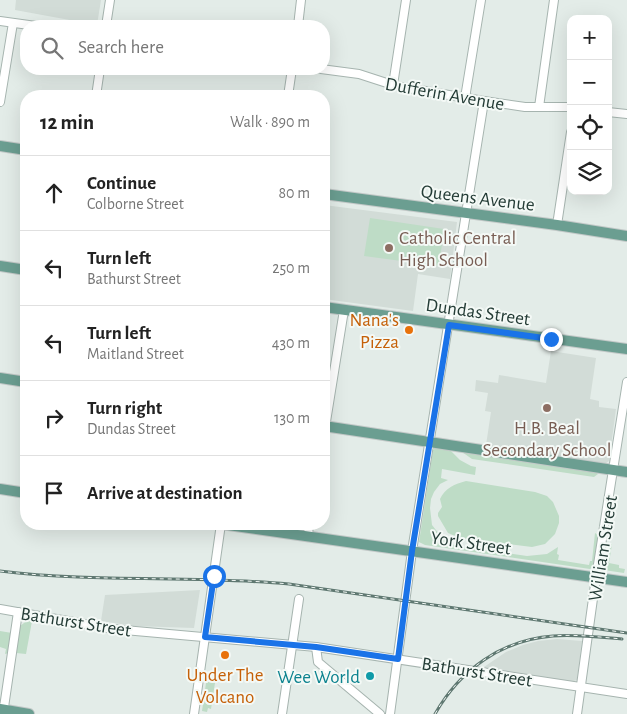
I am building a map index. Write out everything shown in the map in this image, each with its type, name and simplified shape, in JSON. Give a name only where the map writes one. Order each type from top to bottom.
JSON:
[{"type":"main road","points":[[0,146],[20,149]]},
{"type":"main road","name":"Queens Avenue","points":[[330,195],[627,236]]},
{"type":"main road","points":[[0,266],[20,269]]},
{"type":"main road","name":"Dundas Street","points":[[330,309],[627,349]]},
{"type":"main road","points":[[0,378],[20,381]]},
{"type":"main road","points":[[330,430],[430,442],[627,472]]},
{"type":"main road","points":[[0,489],[20,492]]},
{"type":"main road","name":"York Street","points":[[264,530],[627,582]]},
{"type":"main road","points":[[2,711],[29,714]]},
{"type":"street","points":[[107,20],[110,0]]},
{"type":"street","points":[[299,20],[301,0]]},
{"type":"street","points":[[393,85],[406,0]]},
{"type":"street","points":[[465,98],[480,0]]},
{"type":"street","points":[[539,107],[554,0]]},
{"type":"street","points":[[0,21],[20,24]]},
{"type":"street","points":[[0,102],[13,23]]},
{"type":"street","name":"Dufferin Avenue","points":[[330,70],[359,74],[393,85],[484,101],[526,107],[567,106]]},
{"type":"street","points":[[97,90],[99,75]]},
{"type":"street","points":[[289,90],[291,75]]},
{"type":"street","points":[[390,714],[412,551],[484,101]]},
{"type":"street","points":[[612,112],[627,114]]},
{"type":"street","points":[[557,225],[568,150]]},
{"type":"street","points":[[330,393],[344,310]]},
{"type":"street","name":"William Street","points":[[577,714],[596,577],[627,382]]},
{"type":"street","points":[[194,714],[220,530]]},
{"type":"street","points":[[308,536],[309,530]]},
{"type":"street","points":[[282,714],[299,599]]},
{"type":"street","name":"Bathurst Street","points":[[0,609],[113,628],[316,647],[627,694]]},
{"type":"street","points":[[2,711],[18,612]]},
{"type":"street","points":[[316,647],[318,662],[380,714]]},
{"type":"shaded area","points":[[16,0],[101,0],[98,20],[70,20],[15,10]]},
{"type":"shaded area","name":"Catholic Central High School","points":[[330,206],[457,222],[450,279],[418,274],[413,311],[330,300]]},
{"type":"shaded area","name":"H.B. Beal Secondary School","points":[[551,351],[596,358],[590,399],[599,401],[599,407],[616,409],[609,461],[606,463],[486,445],[491,412],[485,411],[488,393],[475,391],[476,380],[498,383],[499,375],[546,383]]},
{"type":"shaded area","points":[[200,590],[194,628],[133,626],[101,621],[105,595]]},
{"type":"shaded area","points":[[557,639],[582,641],[577,680],[571,682],[481,669],[506,652],[523,645]]},
{"type":"green space","points":[[370,218],[444,229],[439,266],[364,256]]},
{"type":"green space","points":[[436,448],[449,449],[460,460],[476,467],[475,475],[442,469],[441,478],[448,480],[440,484],[434,492],[430,508],[432,525],[443,539],[456,546],[527,556],[547,554],[558,547],[558,560],[589,565],[590,561],[592,561],[595,533],[598,535],[593,567],[590,569],[425,545],[419,542],[433,450]]},
{"type":"green space","points":[[462,452],[596,472],[598,474],[594,477],[472,459]]},
{"type":"green space","points":[[466,481],[535,492],[547,496],[553,502],[559,516],[559,523],[555,534],[545,544],[532,547],[460,538],[448,533],[438,516],[442,507],[440,499],[451,487]]},
{"type":"green space","points":[[608,544],[612,544],[609,563],[619,565],[619,568],[625,569],[624,573],[604,570]]},
{"type":"green space","points":[[28,620],[32,621],[26,654],[16,653],[20,626]]},
{"type":"green space","points":[[0,631],[12,633],[9,653],[5,654],[6,649],[0,647]]},
{"type":"green space","points":[[206,683],[215,683],[211,709],[208,708],[207,712],[202,711]]},
{"type":"railway","points":[[0,571],[72,577],[253,581],[289,584],[627,633]]},
{"type":"railway","points":[[435,714],[445,698],[470,671],[499,651],[516,644],[561,635],[622,639]]},
{"type":"place","name":"Catholic Central High School","points":[[389,248]]},
{"type":"place","name":"Nana's Pizza","points":[[409,330]]},
{"type":"place","name":"H.B. Beal Secondary School","points":[[547,408]]},
{"type":"place","name":"Under The Volcano","points":[[225,655]]},
{"type":"place","name":"Wee World","points":[[370,676]]},
{"type":"route","points":[[214,576],[205,637],[316,647],[398,659],[412,551],[449,325],[551,339]]}]
